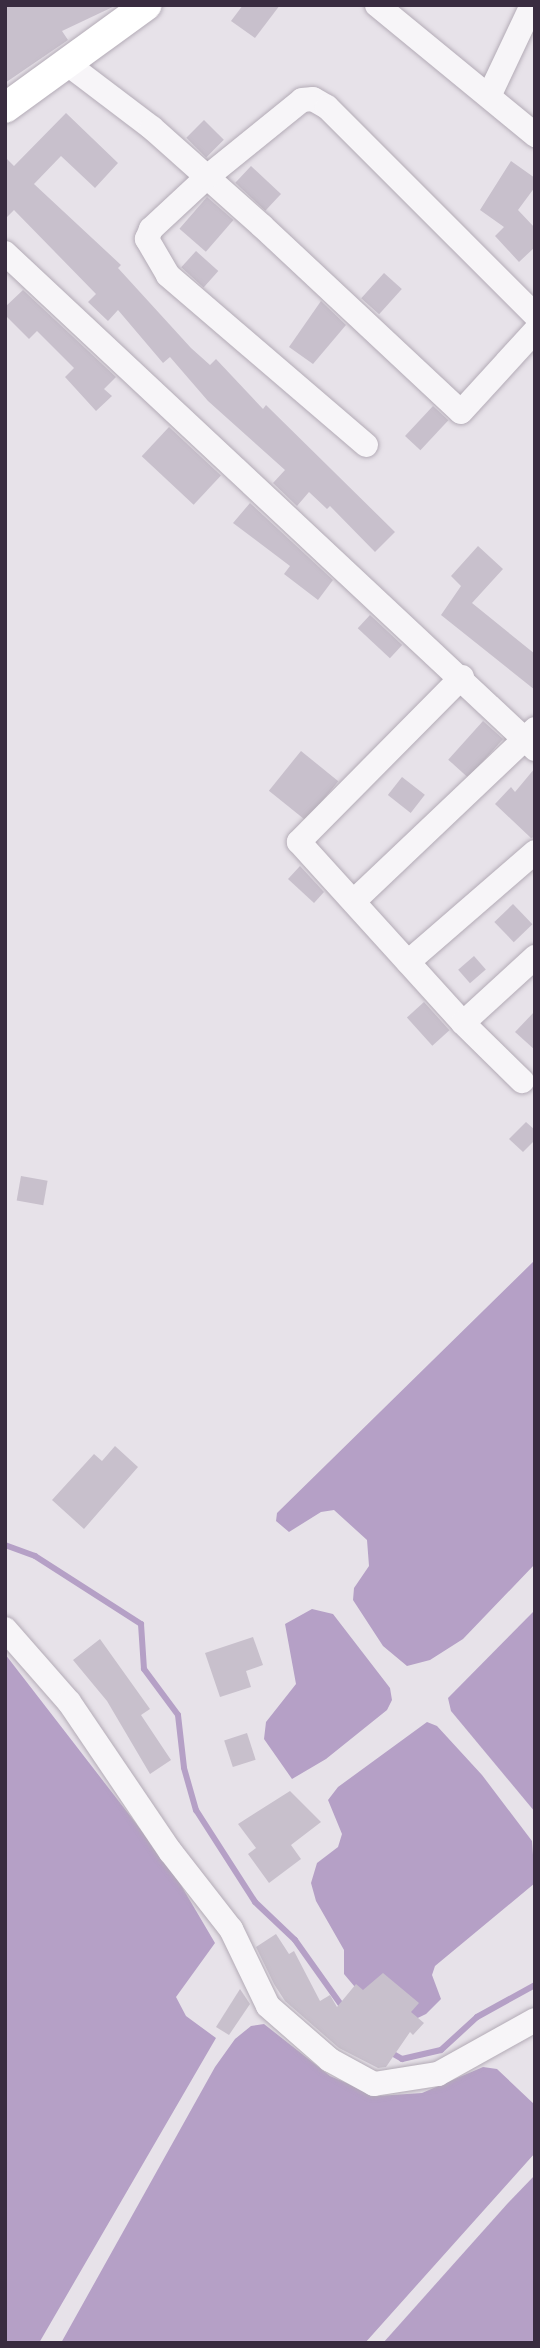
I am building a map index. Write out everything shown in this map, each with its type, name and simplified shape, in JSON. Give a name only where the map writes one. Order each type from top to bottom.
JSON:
[{"type":"main road","points":[[5,108],[69,65],[147,5]]},
{"type":"street","points":[[377,5],[490,94],[535,135]]},
{"type":"street","points":[[490,94],[532,5]]},
{"type":"street","points":[[69,65],[207,177],[461,412],[535,331]]},
{"type":"street","points":[[366,445],[167,275],[149,248],[151,229],[207,177],[302,100],[313,99],[327,107],[535,315]]},
{"type":"street","points":[[5,253],[532,739],[354,901]]},
{"type":"street","points":[[462,677],[301,836],[301,849],[354,901],[463,1023],[530,1082]]},
{"type":"street","points":[[408,962],[535,852]]},
{"type":"street","points":[[463,1023],[535,957]]},
{"type":"street","points":[[5,1629],[69,1702],[170,1851],[231,1929],[268,2006],[330,2060],[374,2084],[438,2074],[535,2020]]},
{"type":"shaded area","points":[[535,1260],[535,1564],[463,1639],[430,1660],[407,1666],[383,1646],[353,1600],[354,1588],[369,1566],[367,1540],[334,1510],[321,1512],[289,1532],[276,1521],[277,1513]]},
{"type":"shaded area","points":[[312,1609],[333,1614],[390,1688],[392,1700],[387,1710],[326,1759],[292,1779],[264,1739],[266,1722],[296,1684],[285,1624]]},
{"type":"shaded area","points":[[535,1610],[535,1812],[451,1711],[448,1698]]},
{"type":"shaded area","points":[[5,1654],[172,1870],[215,1943],[176,1997],[186,2016],[216,2038],[39,2343],[5,2343]]},
{"type":"shaded area","points":[[427,1722],[437,1726],[482,1775],[532,1841],[535,1883],[435,1966],[432,1975],[441,1999],[426,2014],[397,2028],[376,2012],[344,1974],[344,1950],[316,1901],[311,1883],[317,1863],[338,1847],[342,1834],[328,1800],[338,1787]]},
{"type":"shaded area","points":[[264,2024],[330,2076],[377,2096],[422,2093],[483,2067],[497,2069],[535,2105],[535,2153],[365,2343],[61,2343],[215,2067],[235,2039],[251,2026]]},
{"type":"shaded area","points":[[535,2175],[535,2343],[383,2343],[508,2203]]},
{"type":"building","points":[[5,5],[117,5],[62,31],[68,40],[5,83]]},
{"type":"building","points":[[243,5],[280,5],[255,38],[231,21]]},
{"type":"building","points":[[66,113],[118,163],[95,188],[61,156],[34,184],[121,265],[118,268],[191,348],[210,365],[216,359],[263,409],[266,405],[395,532],[375,552],[330,506],[327,509],[309,492],[297,506],[273,483],[285,470],[208,401],[170,357],[163,363],[118,310],[108,321],[88,302],[96,294],[14,210],[5,219],[5,157],[14,166]]},
{"type":"building","points":[[204,120],[224,140],[206,157],[186,138]]},
{"type":"building","points":[[511,161],[535,178],[535,187],[518,210],[535,228],[535,247],[519,262],[495,236],[504,227],[480,210]]},
{"type":"building","points":[[251,166],[281,194],[265,211],[235,183]]},
{"type":"building","points":[[207,197],[233,220],[206,252],[179,229]]},
{"type":"building","points":[[196,251],[218,271],[204,287],[181,267]]},
{"type":"building","points":[[384,273],[402,289],[379,314],[361,298]]},
{"type":"building","points":[[23,290],[116,377],[104,389],[112,396],[96,411],[65,377],[74,368],[37,331],[29,339],[5,315],[5,307]]},
{"type":"building","points":[[321,301],[346,325],[313,364],[289,347]]},
{"type":"building","points":[[433,406],[448,420],[420,450],[405,436]]},
{"type":"building","points":[[169,427],[221,475],[194,505],[142,456]]},
{"type":"building","points":[[250,503],[333,580],[318,600],[284,574],[290,566],[233,523]]},
{"type":"building","points":[[478,546],[503,569],[472,603],[535,654],[535,690],[441,615],[461,586],[451,576]]},
{"type":"building","points":[[370,615],[402,645],[390,658],[358,628]]},
{"type":"building","points":[[483,721],[503,739],[468,778],[448,760]]},
{"type":"building","points":[[301,751],[338,781],[306,821],[269,791]]},
{"type":"building","points":[[535,768],[535,837],[531,838],[495,804],[511,787],[515,792]]},
{"type":"building","points":[[402,777],[425,795],[411,813],[388,795]]},
{"type":"building","points":[[300,866],[324,892],[314,903],[288,879]]},
{"type":"building","points":[[513,904],[532,924],[514,942],[494,922]]},
{"type":"building","points":[[474,956],[486,970],[470,983],[458,970]]},
{"type":"building","points":[[424,1002],[449,1030],[432,1046],[407,1017]]},
{"type":"building","points":[[535,1011],[535,1050],[515,1032]]},
{"type":"building","points":[[526,1122],[535,1130],[535,1140],[523,1152],[509,1139]]},
{"type":"building","points":[[21,1176],[48,1181],[43,1205],[17,1201]]},
{"type":"building","points":[[115,1446],[138,1467],[84,1529],[52,1500],[94,1454],[102,1461]]},
{"type":"building","points":[[253,1637],[263,1665],[246,1671],[251,1687],[220,1697],[205,1653]]},
{"type":"building","points":[[100,1639],[150,1709],[141,1715],[171,1760],[150,1774],[107,1701],[73,1660]]},
{"type":"building","points":[[247,1733],[256,1760],[233,1767],[224,1740]]},
{"type":"building","points":[[290,1791],[321,1822],[291,1845],[301,1859],[269,1883],[248,1854],[256,1848],[238,1824]]},
{"type":"building","points":[[276,1934],[289,1954],[294,1951],[320,2001],[330,1995],[337,2007],[356,1984],[363,1990],[383,1973],[419,2003],[411,2012],[424,2023],[413,2035],[410,2032],[386,2067],[378,2068],[339,2048],[285,2001],[274,1984],[256,1947]]},
{"type":"building","points":[[240,1989],[250,2004],[229,2035],[216,2027]]},
{"type":"waterway","points":[[5,1545],[35,1556],[141,1624],[144,1669],[178,1715],[184,1768],[196,1810],[255,1902],[295,1940],[344,2009]]},
{"type":"waterway","points":[[390,2052],[402,2059],[441,2050],[477,2017],[535,1985]]}]
